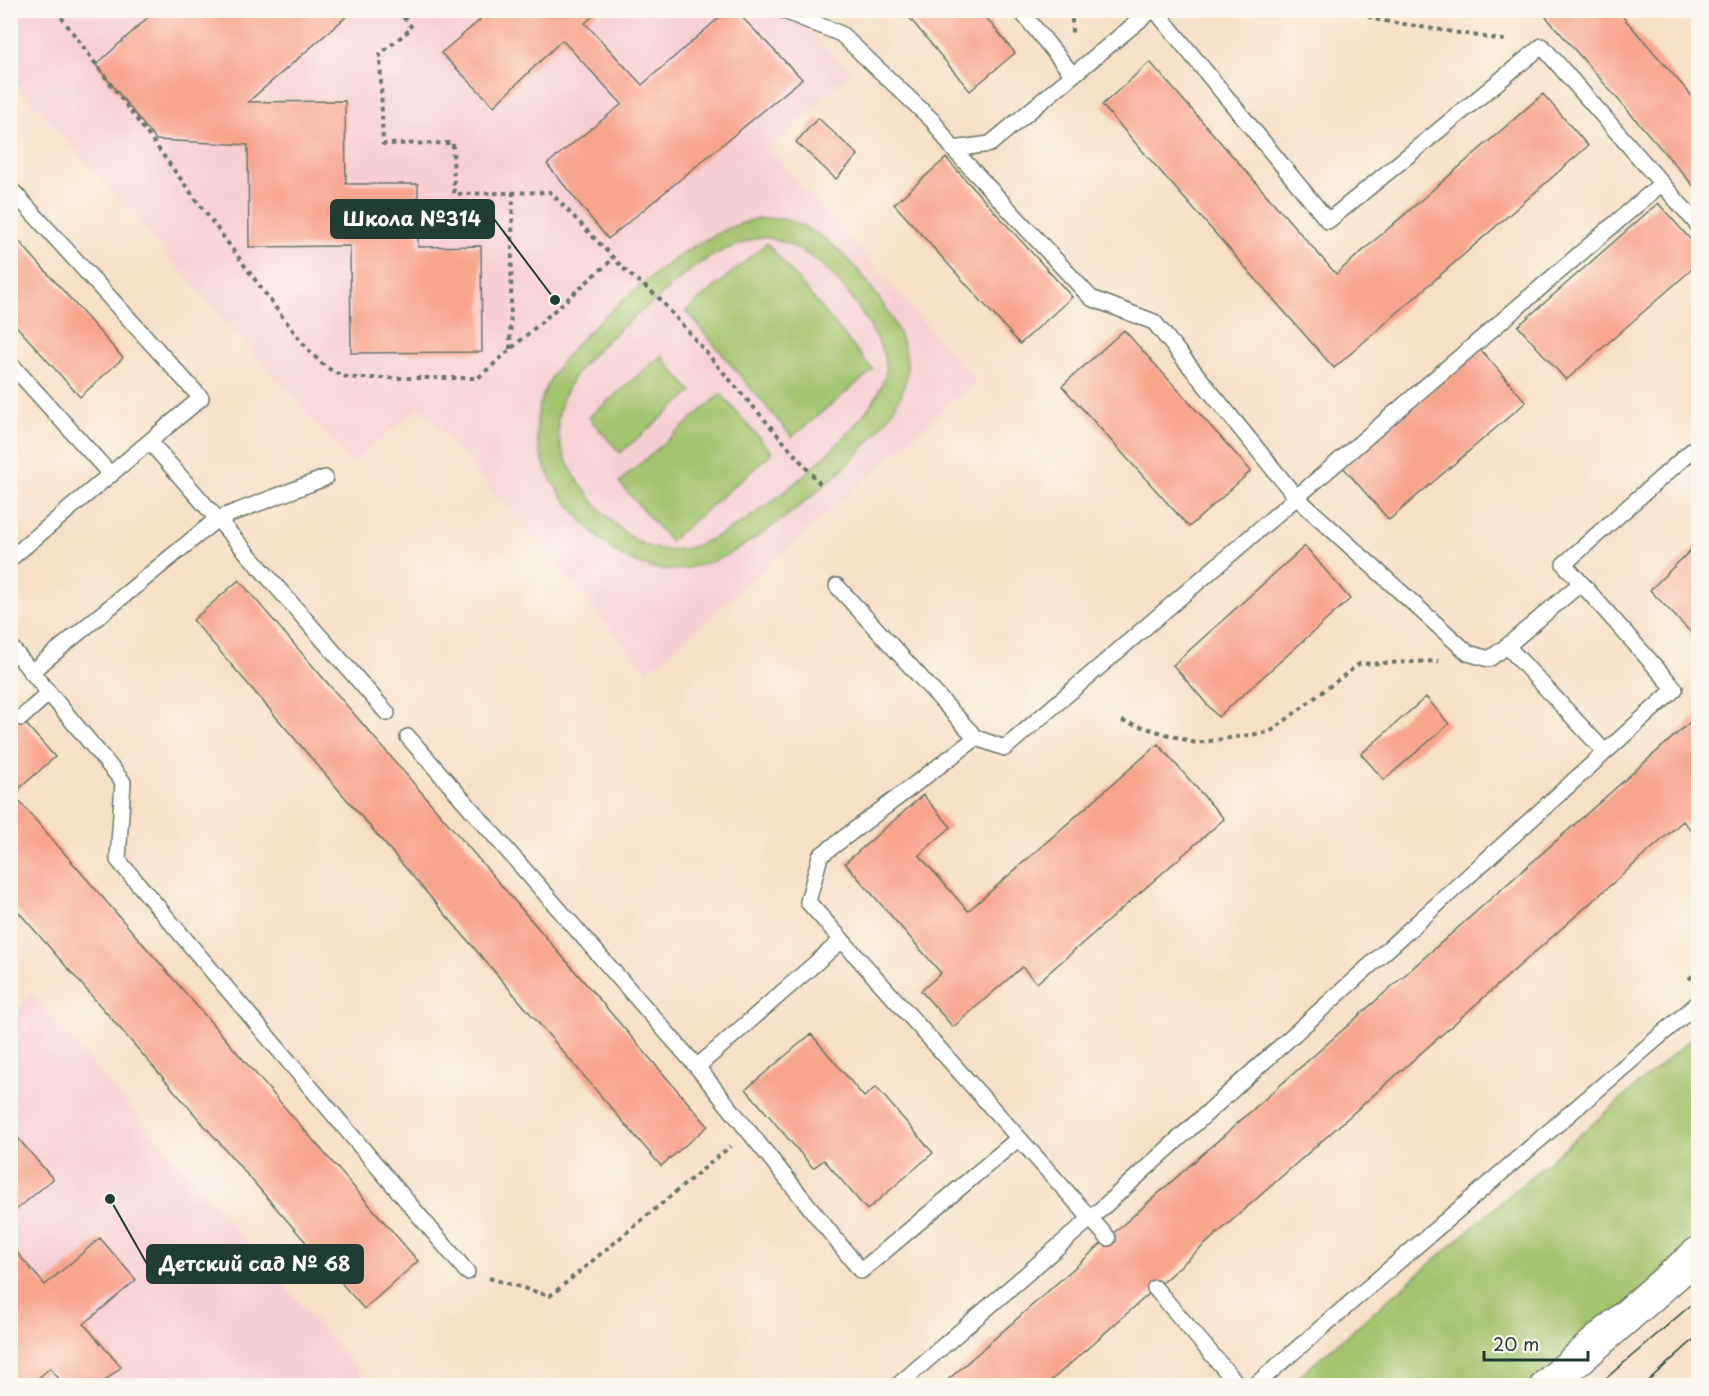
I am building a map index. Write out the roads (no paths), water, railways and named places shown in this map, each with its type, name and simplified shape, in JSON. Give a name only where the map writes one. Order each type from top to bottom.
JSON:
[{"type":"main road","points":[[1547,1386],[1698,1254]]},
{"type":"lane","points":[[782,10],[841,34],[933,121],[953,149],[1091,298],[1154,322],[1296,497],[1468,652],[1489,660],[1581,583]]},
{"type":"lane","points":[[1020,10],[1073,75]]},
{"type":"lane","points":[[953,149],[990,144],[1153,10],[1328,221],[1542,46],[1698,225]]},
{"type":"lane","points":[[837,586],[976,738],[1005,748],[1661,184]]},
{"type":"lane","points":[[10,188],[201,399],[10,559]]},
{"type":"lane","points":[[10,363],[111,475]]},
{"type":"lane","points":[[150,442],[387,713]]},
{"type":"lane","points":[[897,1386],[1090,1219],[1675,689],[1564,564],[1698,445]]},
{"type":"lane","points":[[31,672],[217,519],[326,478]]},
{"type":"lane","points":[[10,646],[123,782],[118,860],[467,1272]]},
{"type":"lane","points":[[1507,646],[1604,751]]},
{"type":"lane","points":[[21,718],[49,693]]},
{"type":"lane","points":[[408,737],[697,1067],[861,1271],[1018,1138]]},
{"type":"lane","points":[[976,738],[820,856],[808,902],[1108,1238]]},
{"type":"lane","points":[[697,1067],[842,940]]},
{"type":"lane","points":[[1254,1386],[1698,1003]]},
{"type":"lane","points":[[1155,1288],[1239,1386]]},
{"type":"tram line","points":[[1597,1386],[1698,1299]]},
{"type":"tram line","points":[[1642,1386],[1698,1336]]},
{"type":"place","name":"Школа №314","points":[[555,300]]},
{"type":"place","name":"Детский сад № 68","points":[[110,1199]]}]
